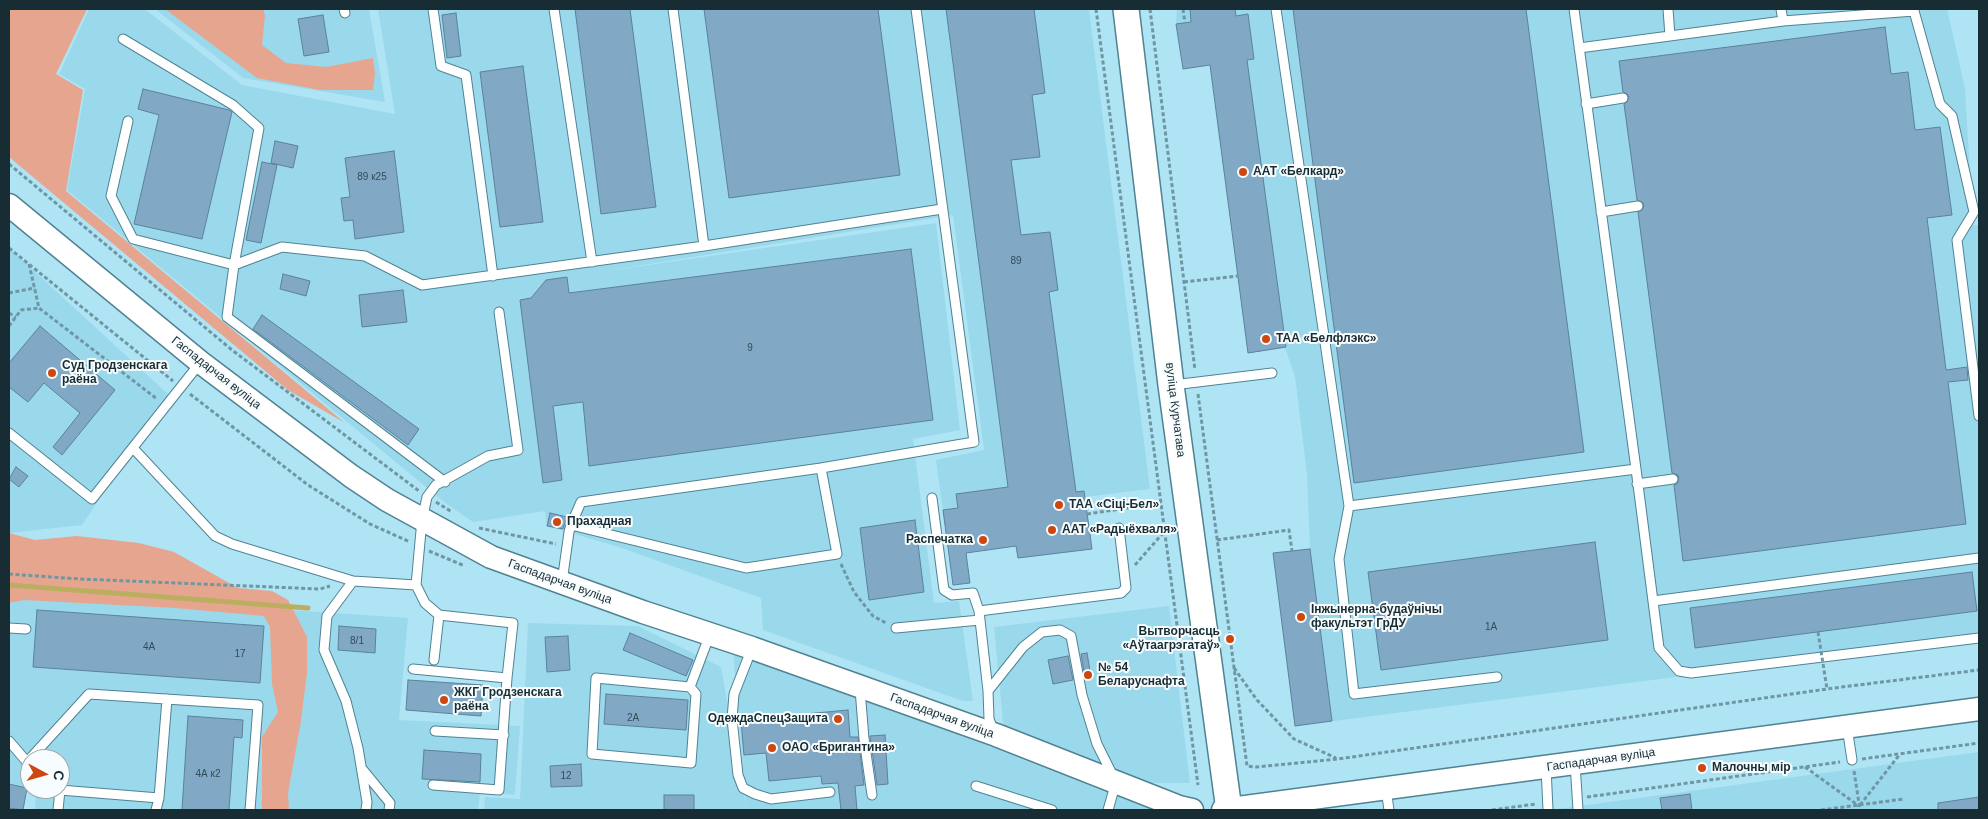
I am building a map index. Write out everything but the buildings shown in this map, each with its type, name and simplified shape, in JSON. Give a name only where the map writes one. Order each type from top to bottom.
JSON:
[{"type":"main road","name":"вуліца Курчатава","points":[[1126,9],[1171,385],[1227,810]]},
{"type":"street","name":"Гаспадарчая вуліца","points":[[9,205],[200,362],[352,476],[387,500],[490,557],[996,735],[1179,807],[1192,810]]},
{"type":"street","name":"Гаспадарчая вуліца","points":[[1227,810],[1388,799],[1546,767],[1979,709]]},
{"type":"lane","points":[[433,9],[441,66],[466,75],[493,276]]},
{"type":"lane","points":[[554,9],[592,262]]},
{"type":"lane","points":[[673,9],[704,246]]},
{"type":"lane","points":[[562,582],[567,546],[572,525],[581,502],[821,468],[974,442],[916,9]]},
{"type":"lane","points":[[1276,9],[1349,506],[1339,559],[1354,694],[1497,677]]},
{"type":"lane","points":[[1574,9],[1659,648],[1679,671],[1691,672],[1979,638]]},
{"type":"lane","points":[[1668,9],[1670,36]]},
{"type":"lane","points":[[1781,9],[1783,21]]},
{"type":"lane","points":[[1579,48],[1856,12],[1914,10],[1940,104],[1952,116],[1977,212],[1957,240],[1979,416]]},
{"type":"lane","points":[[123,39],[233,104],[259,128],[234,265],[227,317],[445,482]]},
{"type":"lane","points":[[1586,104],[1624,98]]},
{"type":"lane","points":[[128,121],[111,196],[133,239],[234,265],[282,247],[365,256],[422,285],[704,246],[942,209]]},
{"type":"lane","points":[[1601,212],[1638,206]]},
{"type":"lane","points":[[433,785],[499,790],[513,623],[439,615],[424,603],[416,585],[422,520],[428,497],[436,486],[488,456],[518,450],[499,312]]},
{"type":"lane","points":[[9,433],[92,499],[200,362]]},
{"type":"lane","points":[[1171,385],[1272,373]]},
{"type":"lane","points":[[133,448],[215,536],[232,544],[353,581],[416,585]]},
{"type":"lane","points":[[572,525],[746,568],[837,554],[821,468]]},
{"type":"lane","points":[[1349,506],[1636,469]]},
{"type":"lane","points":[[1638,484],[1673,479]]},
{"type":"lane","points":[[932,498],[944,590],[952,594],[973,593],[980,616],[989,719],[996,735]]},
{"type":"lane","points":[[896,628],[1121,592],[1126,588],[1119,528]]},
{"type":"lane","points":[[1653,601],[1979,558]]},
{"type":"lane","points":[[353,581],[327,616],[324,650],[346,701],[361,768],[367,802],[366,810]]},
{"type":"lane","points":[[434,660],[439,615]]},
{"type":"lane","points":[[9,628],[26,629]]},
{"type":"lane","points":[[988,691],[1023,647],[1042,632],[1060,630],[1071,636],[1082,695],[1097,744],[1116,782],[1108,810]]},
{"type":"lane","points":[[690,687],[710,633]]},
{"type":"lane","points":[[752,648],[734,694],[732,719],[738,775],[743,788],[755,794],[771,798],[830,792]]},
{"type":"lane","points":[[412,669],[508,678]]},
{"type":"lane","points":[[596,678],[690,687],[696,694],[691,763],[592,754],[596,678]]},
{"type":"lane","points":[[860,686],[864,738],[872,795]]},
{"type":"lane","points":[[41,749],[89,694],[258,705],[250,810]]},
{"type":"lane","points":[[156,810],[159,798],[167,699]]},
{"type":"lane","points":[[1847,727],[1852,760]]},
{"type":"lane","points":[[435,731],[504,735]]},
{"type":"lane","points":[[9,741],[20,754]]},
{"type":"lane","points":[[1575,763],[1578,810]]},
{"type":"lane","points":[[1546,767],[1547,806]]},
{"type":"lane","points":[[361,768],[390,803],[389,810]]},
{"type":"lane","points":[[976,786],[1052,810]]},
{"type":"lane","points":[[70,791],[159,798]]},
{"type":"path","points":[[1096,9],[1198,785]]},
{"type":"path","points":[[1183,9],[1185,23]]},
{"type":"path","points":[[9,164],[232,350],[401,480],[460,517]]},
{"type":"path","points":[[29,264],[39,308],[157,399],[163,409]]},
{"type":"path","points":[[1184,282],[1238,276]]},
{"type":"path","points":[[9,293],[35,288]]},
{"type":"path","points":[[9,326],[21,310],[39,308]]},
{"type":"path","points":[[9,313],[16,317]]},
{"type":"path","points":[[1087,514],[1161,503]]},
{"type":"path","points":[[476,527],[567,546]]},
{"type":"path","points":[[1217,540],[1289,530],[1292,551]]},
{"type":"path","points":[[1124,576],[1165,532]]},
{"type":"path","points":[[837,554],[854,592],[873,616],[896,628]]},
{"type":"path","points":[[9,574],[80,579],[320,588],[353,581]]},
{"type":"path","points":[[1818,632],[1827,689]]},
{"type":"path","points":[[1234,668],[1257,700],[1294,739],[1338,759]]},
{"type":"path","points":[[1256,767],[1338,759],[1827,689],[1979,670]]},
{"type":"path","points":[[1576,798],[1979,743]]},
{"type":"path","points":[[1860,808],[1900,754]]},
{"type":"path","points":[[1852,760],[1860,808]]},
{"type":"path","points":[[1805,767],[1860,808]]},
{"type":"path","points":[[1821,810],[1860,808],[1904,798]]},
{"type":"path","points":[[1492,810],[1547,806]]},
{"type":"shaded area","points":[[9,9],[87,9],[56,74],[83,90],[66,191],[345,423],[288,390],[9,157]]},
{"type":"shaded area","points":[[89,9],[145,9],[242,85],[395,114],[378,9],[1089,9],[1150,489],[1085,497],[1016,546],[949,555],[936,460],[984,450],[953,215],[600,272],[936,223],[960,430],[913,439],[934,603],[959,601],[973,701],[963,701],[763,630],[761,598],[619,547],[547,526],[545,511],[473,522],[444,502],[67,190],[85,89],[59,74]]},
{"type":"shaded area","points":[[155,9],[369,9],[385,102],[243,78]]},
{"type":"shaded area","points":[[165,9],[263,9],[265,16],[262,45],[286,63],[326,67],[373,58],[375,73],[373,90],[320,90],[257,78]]},
{"type":"shaded area","points":[[1177,9],[1947,9],[1965,88],[1973,225],[1979,225],[1979,638],[1295,726],[1273,553],[1310,548],[1307,474],[1295,376],[1285,348],[1248,353],[1210,65],[1183,69],[1176,24]]},
{"type":"shaded area","points":[[9,248],[169,395],[82,525],[9,533]]},
{"type":"shaded area","points":[[9,533],[35,540],[77,536],[139,543],[174,552],[238,588],[272,591],[288,600],[307,637],[307,673],[301,721],[288,793],[289,810],[262,810],[262,737],[278,712],[272,684],[270,627],[264,616],[175,608],[24,600],[9,603]]},
{"type":"shaded area","points":[[9,591],[408,618],[399,720],[520,726],[515,795],[480,792],[478,810],[35,810],[36,799],[70,799],[70,749],[20,749],[20,786],[9,783]]},
{"type":"shaded area","name":"№ 54 Беларуснафта","points":[[1169,606],[1190,783],[1151,783],[1133,779],[1008,731],[1003,722],[994,627]]},
{"type":"shaded area","points":[[528,623],[638,626],[721,667],[746,806],[733,651],[888,707],[1152,810],[484,810],[485,797],[520,799]]},
{"type":"shaded area","name":"Малочны мір","points":[[1979,752],[1979,810],[1550,810]]},
{"type":"waterway","points":[[9,585],[308,608]]},
{"type":"place","name":"ААТ «Белкард»","points":[[1243,172]]},
{"type":"place","name":"ТАА «Белфлэкс»","points":[[1266,339]]},
{"type":"place","name":"Суд Гродзенскага раёна","points":[[52,373]]},
{"type":"place","name":"ТАА «Сіці-Бел»","points":[[1059,505]]},
{"type":"place","name":"Прахадная","points":[[557,522]]},
{"type":"place","name":"ААТ «Радыёхваля»","points":[[1052,530]]},
{"type":"place","name":"Распечатка","points":[[983,540]]},
{"type":"place","name":"Інжынерна-будаўнічы факультэт ГрДУ","points":[[1301,617]]},
{"type":"place","name":"Вытворчасць «Аўтаагрэгатаў»","points":[[1230,639]]},
{"type":"place","name":"№ 54 Беларуснафта","points":[[1088,675]]},
{"type":"place","name":"ЖКГ Гродзенскага раёна","points":[[444,700]]},
{"type":"place","name":"ОдеждаСпецЗащита","points":[[838,719]]},
{"type":"place","name":"ОАО «Бригантина»","points":[[772,748]]},
{"type":"place","name":"Малочны мір","points":[[1702,768]]}]
